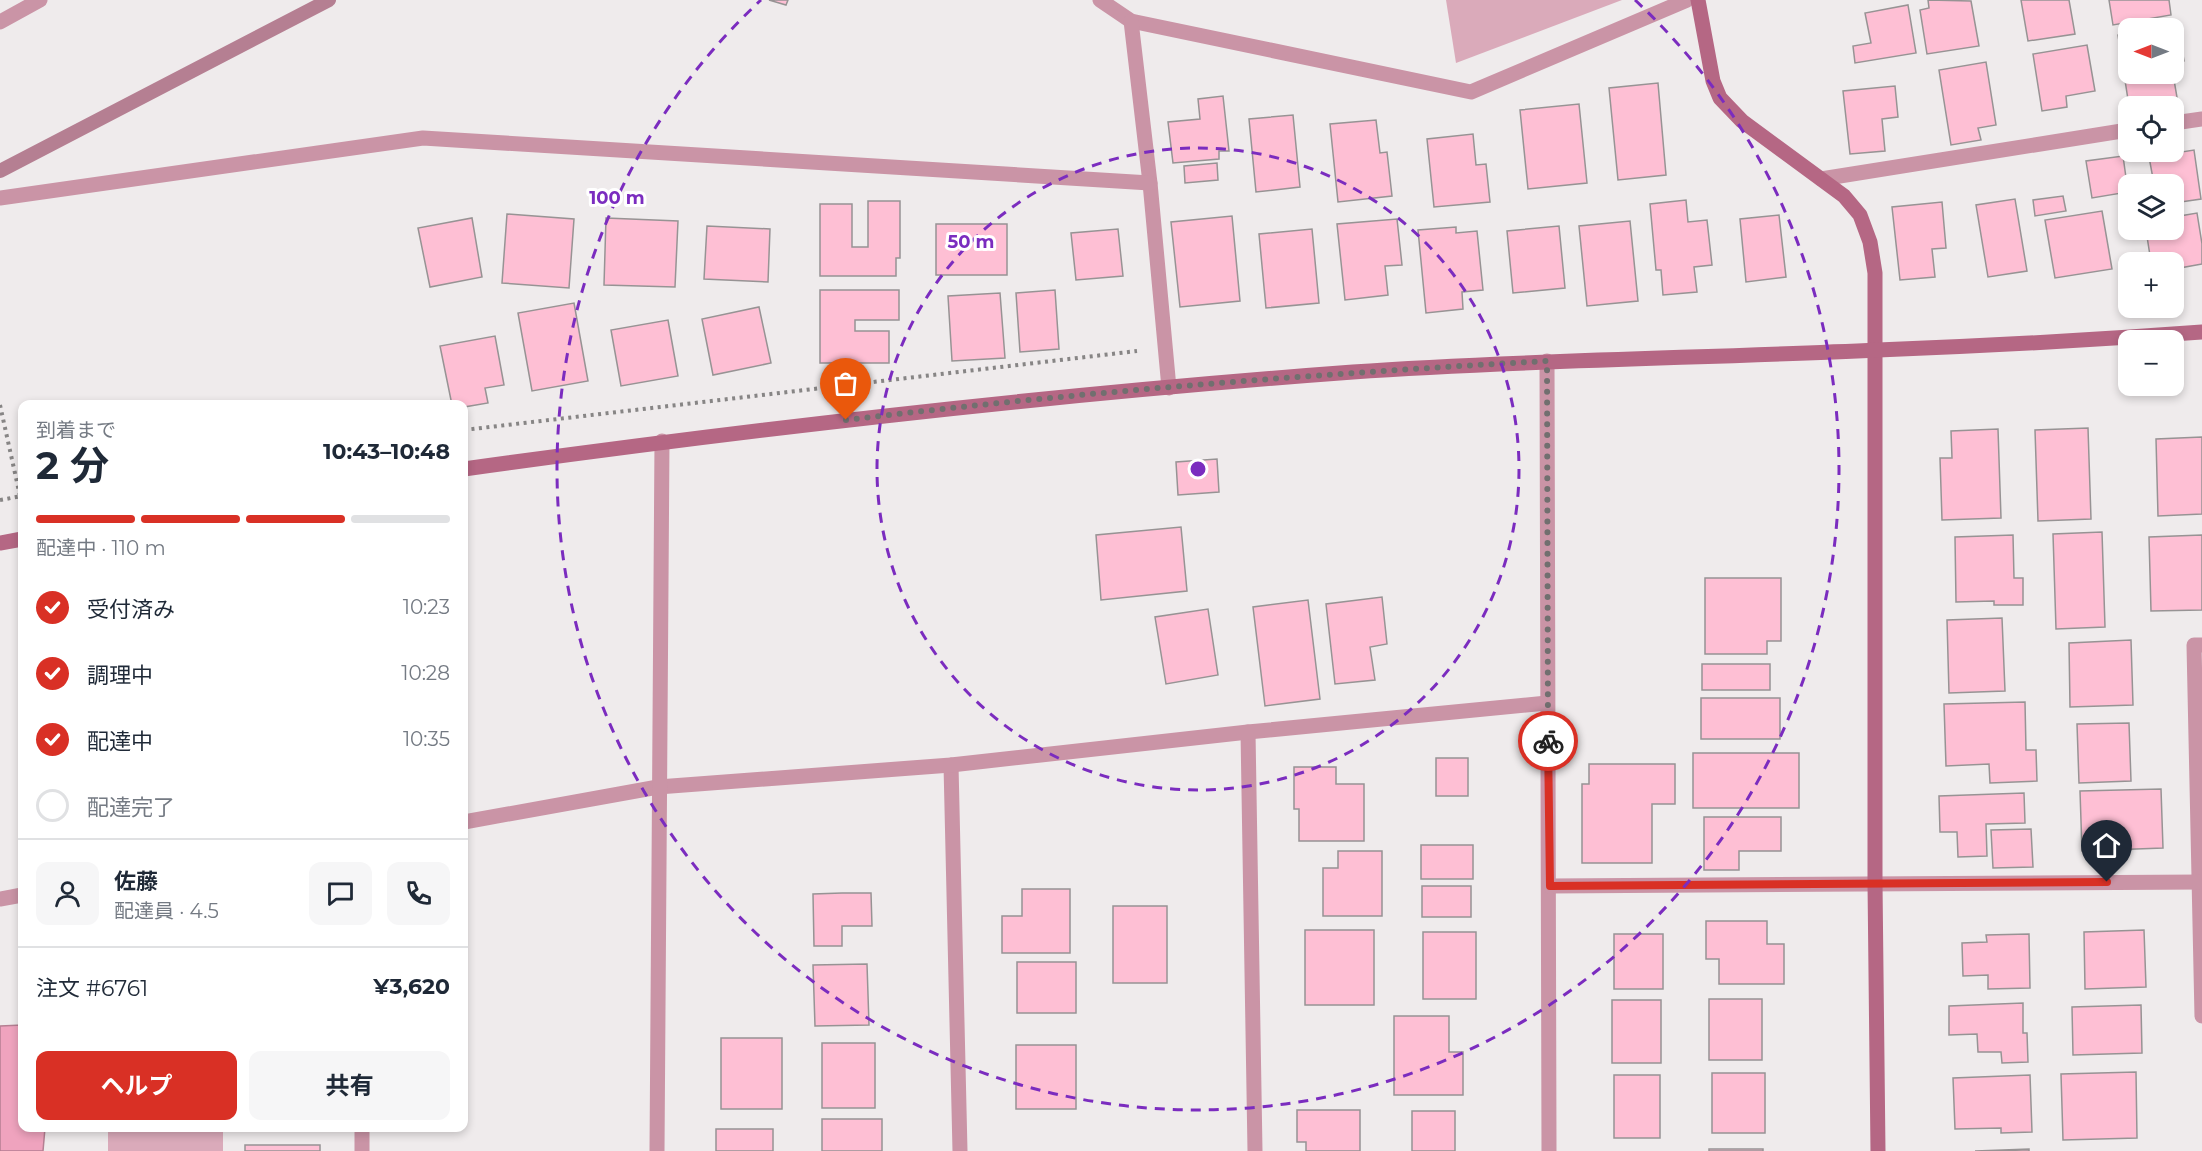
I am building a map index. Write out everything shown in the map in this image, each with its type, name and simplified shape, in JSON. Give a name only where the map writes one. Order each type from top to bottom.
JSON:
[{"type":"street","points":[[0,22],[40,0]]},
{"type":"street","points":[[1100,0],[1131,21],[1471,92],[1688,0]]},
{"type":"street","points":[[1698,0],[1713,81],[1720,99],[1742,122],[1844,196],[1860,215],[1870,242],[1875,273],[1875,883],[1878,1151]]},
{"type":"street","points":[[1131,21],[1150,183],[1169,388]]},
{"type":"street","points":[[2184,122],[2202,119]]},
{"type":"street","points":[[1821,179],[2118,132]]},
{"type":"street","points":[[0,198],[423,138],[1150,183]]},
{"type":"street","points":[[468,468],[662,441],[915,412],[1355,372],[1547,361],[1876,351],[2202,332]]},
{"type":"street","points":[[1547,361],[1549,1151]]},
{"type":"street","points":[[657,1151],[662,441]]},
{"type":"street","points":[[0,543],[18,540]]},
{"type":"street","points":[[2202,645],[2194,645],[2201,882],[2202,1016]]},
{"type":"street","points":[[468,821],[658,787],[951,765],[1248,732],[1547,703]]},
{"type":"street","points":[[1248,732],[1255,1151]]},
{"type":"street","points":[[951,765],[960,1151]]},
{"type":"street","points":[[1550,886],[2201,882]]},
{"type":"street","points":[[0,899],[18,896]]},
{"type":"street","points":[[362,1132],[362,1151]]},
{"type":"path","points":[[468,430],[1165,348]]},
{"type":"path","points":[[0,405],[18,483]]},
{"type":"path","points":[[0,500],[18,497]]},
{"type":"shaded area","points":[[1446,0],[1622,0],[1456,63]]},
{"type":"shaded area","points":[[18,1025],[18,1132],[45,1132],[43,1151],[0,1151],[0,1026]]},
{"type":"shaded area","points":[[108,1132],[223,1132],[223,1151],[108,1151]]},
{"type":"building","points":[[769,0],[788,0],[786,5]]},
{"type":"building","points":[[1928,0],[1971,1],[1979,46],[1927,54],[1920,10],[1929,8]]},
{"type":"building","points":[[2021,0],[2069,0],[2075,34],[2028,41]]},
{"type":"building","points":[[2109,0],[2169,0],[2171,15],[2154,18],[2118,18],[2118,24],[2113,25]]},
{"type":"building","points":[[1908,5],[1916,53],[1855,63],[1853,46],[1871,43],[1865,13]]},
{"type":"building","points":[[2087,45],[2095,91],[2066,96],[2067,107],[2042,111],[2033,54]]},
{"type":"building","points":[[1986,62],[1996,125],[1978,128],[1981,140],[1951,145],[1939,70]]},
{"type":"building","points":[[1658,83],[1666,175],[1618,180],[1609,88]]},
{"type":"building","points":[[2126,84],[2175,84],[2177,96],[2127,96]]},
{"type":"building","points":[[1895,86],[1898,117],[1882,119],[1885,151],[1850,154],[1843,91]]},
{"type":"building","points":[[1223,96],[1229,151],[1219,151],[1219,159],[1173,163],[1168,122],[1200,119],[1198,99]]},
{"type":"building","points":[[1579,104],[1587,183],[1528,189],[1520,110]]},
{"type":"building","points":[[1293,115],[1300,187],[1256,192],[1249,119]]},
{"type":"building","points":[[1376,120],[1380,153],[1387,152],[1392,196],[1338,202],[1330,124]]},
{"type":"building","points":[[1473,134],[1476,165],[1486,164],[1490,202],[1434,207],[1427,139]]},
{"type":"building","points":[[2194,150],[2201,199],[2184,202],[2184,174],[2152,174],[2150,162],[2184,162],[2184,152]]},
{"type":"building","points":[[2118,157],[2118,162],[2124,162],[2126,174],[2118,174],[2118,194],[2092,198],[2086,161]]},
{"type":"building","points":[[1217,163],[1218,180],[1185,183],[1184,166]]},
{"type":"building","points":[[2063,196],[2066,211],[2035,216],[2033,200]]},
{"type":"building","points":[[2015,199],[2027,271],[1988,277],[1976,205]]},
{"type":"building","points":[[1686,200],[1688,222],[1707,220],[1712,265],[1694,267],[1697,292],[1663,295],[1661,270],[1656,270],[1650,204]]},
{"type":"building","points":[[868,201],[900,201],[900,258],[896,258],[896,276],[820,276],[820,204],[852,204],[852,247],[868,247]]},
{"type":"building","points":[[1942,202],[1946,248],[1932,249],[1935,277],[1900,280],[1892,207]]},
{"type":"building","points":[[2102,211],[2112,269],[2055,278],[2045,220]]},
{"type":"building","points":[[2197,213],[2202,244],[2202,264],[2184,267],[2184,252],[2149,252],[2148,240],[2184,240],[2184,215]]},
{"type":"building","points":[[507,214],[574,219],[569,288],[502,283]]},
{"type":"building","points":[[1779,215],[1786,277],[1746,282],[1740,219]]},
{"type":"building","points":[[1232,216],[1240,301],[1180,307],[1171,222]]},
{"type":"building","points":[[472,218],[482,277],[430,287],[418,228]]},
{"type":"building","points":[[606,218],[678,221],[675,287],[604,285]]},
{"type":"building","points":[[1397,219],[1402,265],[1385,266],[1388,295],[1345,300],[1337,224]]},
{"type":"building","points":[[1630,221],[1638,301],[1587,306],[1579,226]]},
{"type":"building","points":[[936,224],[1007,224],[1007,275],[936,275]]},
{"type":"building","points":[[707,226],[770,229],[768,282],[704,279]]},
{"type":"building","points":[[1559,226],[1565,288],[1513,293],[1507,231]]},
{"type":"building","points":[[1456,227],[1456,233],[1477,231],[1483,290],[1462,292],[1463,309],[1426,313],[1418,230]]},
{"type":"building","points":[[1118,229],[1123,276],[1076,280],[1071,233]]},
{"type":"building","points":[[1312,229],[1319,303],[1266,308],[1259,234]]},
{"type":"building","points":[[820,290],[899,290],[899,320],[855,320],[855,331],[889,331],[889,363],[820,363]]},
{"type":"building","points":[[1055,290],[1059,349],[1020,352],[1016,293]]},
{"type":"building","points":[[1000,293],[1005,358],[952,361],[948,296]]},
{"type":"building","points":[[574,303],[588,381],[532,391],[518,313]]},
{"type":"building","points":[[759,307],[771,363],[713,375],[702,319]]},
{"type":"building","points":[[668,320],[678,376],[621,386],[611,330]]},
{"type":"building","points":[[495,336],[504,385],[485,388],[488,403],[468,406],[468,400],[451,400],[440,346]]},
{"type":"building","points":[[2088,428],[2091,519],[2038,521],[2035,430]]},
{"type":"building","points":[[1998,429],[2001,518],[1942,520],[1940,458],[1952,458],[1951,431]]},
{"type":"building","points":[[2202,437],[2202,514],[2158,516],[2156,439]]},
{"type":"building","points":[[1217,459],[1219,492],[1178,495],[1176,462]]},
{"type":"building","points":[[1181,527],[1187,591],[1101,600],[1096,535]]},
{"type":"building","points":[[2102,532],[2105,627],[2056,629],[2053,534]]},
{"type":"building","points":[[2013,535],[2014,578],[2023,578],[2023,605],[1994,605],[1994,601],[1956,602],[1955,537]]},
{"type":"building","points":[[2202,535],[2202,610],[2151,611],[2149,537]]},
{"type":"building","points":[[1705,578],[1781,578],[1781,641],[1767,641],[1767,654],[1705,654]]},
{"type":"building","points":[[1382,597],[1387,644],[1370,647],[1375,680],[1335,684],[1326,604]]},
{"type":"building","points":[[1308,600],[1320,699],[1265,706],[1253,607]]},
{"type":"building","points":[[1208,609],[1218,675],[1166,684],[1155,617]]},
{"type":"building","points":[[2002,618],[2005,691],[1949,693],[1947,620]]},
{"type":"building","points":[[2131,640],[2133,705],[2070,707],[2069,643]]},
{"type":"building","points":[[1702,664],[1770,664],[1770,690],[1702,690]]},
{"type":"building","points":[[1701,698],[1780,698],[1780,739],[1701,739]]},
{"type":"building","points":[[2025,702],[2026,750],[2036,750],[2037,781],[1990,783],[1989,764],[1946,766],[1944,704]]},
{"type":"building","points":[[2129,723],[2131,781],[2079,783],[2077,724]]},
{"type":"building","points":[[1693,753],[1799,753],[1799,808],[1693,808]]},
{"type":"building","points":[[1436,758],[1468,758],[1468,796],[1436,796]]},
{"type":"building","points":[[1589,764],[1675,764],[1675,804],[1652,804],[1652,863],[1582,863],[1582,784],[1589,784]]},
{"type":"building","points":[[1294,767],[1336,767],[1336,784],[1364,784],[1364,841],[1299,841],[1299,809],[1294,809]]},
{"type":"building","points":[[2161,789],[2163,848],[2082,851],[2080,791]]},
{"type":"building","points":[[2024,793],[2025,823],[1986,824],[1987,856],[1958,857],[1957,832],[1940,832],[1939,796]]},
{"type":"building","points":[[1704,817],[1781,817],[1781,851],[1739,851],[1739,870],[1704,870]]},
{"type":"building","points":[[2031,829],[2033,867],[1993,868],[1991,830]]},
{"type":"building","points":[[1421,845],[1473,845],[1473,879],[1421,879]]},
{"type":"building","points":[[1338,851],[1382,851],[1382,916],[1323,916],[1323,868],[1338,868]]},
{"type":"building","points":[[1422,886],[1471,886],[1471,917],[1422,917]]},
{"type":"building","points":[[1022,889],[1070,889],[1070,953],[1002,953],[1002,916],[1022,916]]},
{"type":"building","points":[[871,893],[872,926],[842,926],[842,946],[814,946],[813,894]]},
{"type":"building","points":[[1113,906],[1167,906],[1167,983],[1113,983]]},
{"type":"building","points":[[1706,921],[1767,921],[1767,944],[1784,944],[1784,984],[1719,984],[1719,959],[1706,959]]},
{"type":"building","points":[[1305,930],[1374,930],[1374,1005],[1305,1005]]},
{"type":"building","points":[[2144,930],[2146,987],[2085,989],[2084,932]]},
{"type":"building","points":[[1423,932],[1476,932],[1476,999],[1423,999]]},
{"type":"building","points":[[1614,934],[1663,934],[1663,989],[1614,989]]},
{"type":"building","points":[[2029,934],[2030,988],[1988,989],[1988,975],[1963,976],[1962,943],[1987,942],[1986,935]]},
{"type":"building","points":[[1017,962],[1076,962],[1076,1013],[1017,1013]]},
{"type":"building","points":[[867,964],[869,1025],[815,1026],[813,965]]},
{"type":"building","points":[[1709,999],[1762,999],[1762,1060],[1709,1060]]},
{"type":"building","points":[[1612,1000],[1661,1000],[1661,1063],[1612,1063]]},
{"type":"building","points":[[2023,1003],[2023,1033],[2027,1033],[2028,1062],[2002,1063],[2001,1052],[1978,1052],[1977,1034],[1949,1035],[1949,1006]]},
{"type":"building","points":[[2141,1005],[2142,1053],[2073,1055],[2072,1007]]},
{"type":"building","points":[[1394,1016],[1449,1016],[1449,1052],[1463,1052],[1463,1095],[1394,1095]]},
{"type":"building","points":[[721,1038],[782,1038],[782,1109],[721,1109]]},
{"type":"building","points":[[822,1043],[875,1043],[875,1108],[822,1108]]},
{"type":"building","points":[[1016,1045],[1076,1045],[1076,1109],[1016,1109]]},
{"type":"building","points":[[2136,1072],[2137,1138],[2063,1140],[2061,1074]]},
{"type":"building","points":[[1712,1073],[1765,1073],[1765,1133],[1712,1133]]},
{"type":"building","points":[[1614,1075],[1660,1075],[1660,1138],[1614,1138]]},
{"type":"building","points":[[2030,1075],[2032,1132],[2001,1133],[2001,1128],[1955,1129],[1953,1078]]},
{"type":"building","points":[[1297,1110],[1360,1110],[1360,1151],[1306,1151],[1306,1142],[1297,1142]]},
{"type":"building","points":[[1412,1111],[1455,1111],[1455,1151],[1412,1151]]},
{"type":"building","points":[[822,1119],[882,1119],[882,1151],[822,1151]]},
{"type":"building","points":[[716,1129],[773,1129],[773,1151],[716,1151]]},
{"type":"building","points":[[245,1145],[320,1145],[320,1151],[245,1151]]},
{"type":"building","points":[[1709,1149],[1763,1149],[1763,1151],[1709,1151]]},
{"type":"building","points":[[2029,1149],[2029,1151],[1975,1151]]},
{"type":"waterway","points":[[0,171],[329,0]]},
{"type":"way so far","points":[[846,420],[1355,372],[1547,361],[1548,741]]},
{"type":"route","points":[[1548,741],[1550,886],[2107,882]]}]
